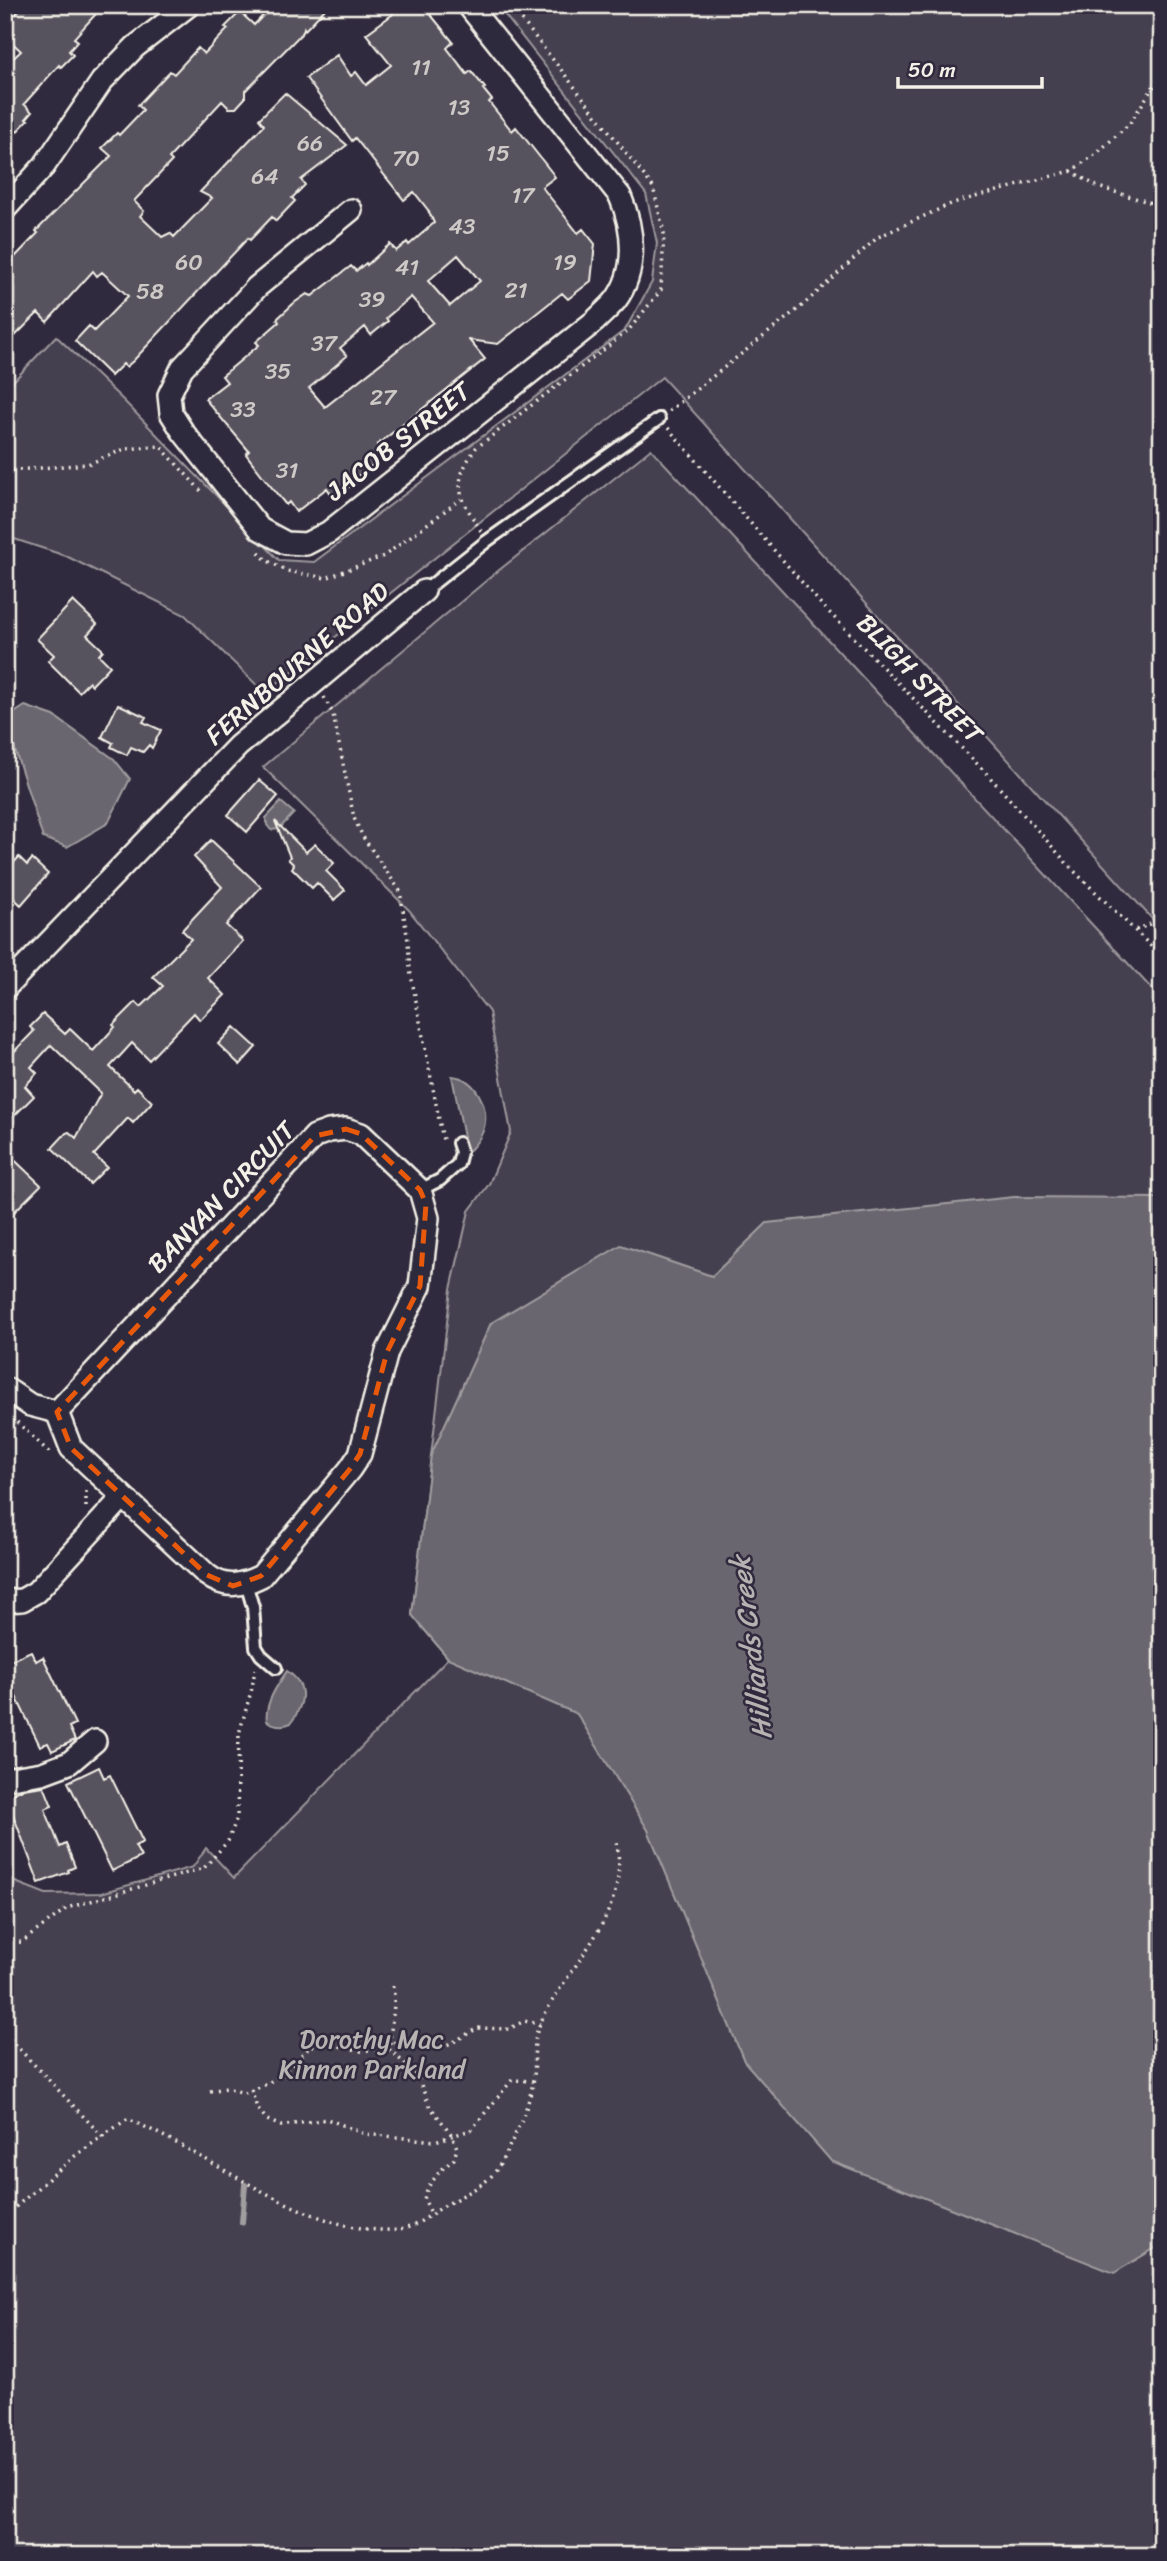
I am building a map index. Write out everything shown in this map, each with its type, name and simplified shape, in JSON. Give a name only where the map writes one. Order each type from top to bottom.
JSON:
[{"type":"street","points":[[5,209],[44,166],[102,81],[135,47],[189,5]]},
{"type":"street","name":"JACOB STREET","points":[[351,210],[257,287],[182,368],[169,395],[171,412],[183,432],[260,529],[286,543],[306,544],[340,524],[595,321],[616,300],[630,271],[632,230],[620,196],[468,5]]},
{"type":"street","name":"FERNBOURNE ROAD","points":[[5,988],[238,746],[424,591]]},
{"type":"street","name":"BANYAN CIRCUIT","points":[[57,1412],[315,1136],[346,1129],[361,1134],[420,1190]]},
{"type":"street","points":[[5,1388],[30,1405],[57,1412],[71,1448],[213,1580],[233,1586],[261,1576],[360,1454],[387,1352],[420,1286],[428,1218],[420,1190]]},
{"type":"street","points":[[5,1601],[22,1600],[36,1592],[123,1497]]},
{"type":"street","points":[[5,1779],[42,1773],[69,1763],[95,1741]]},
{"type":"lane","name":"FERNBOURNE ROAD","points":[[424,591],[487,541],[659,419]]},
{"type":"lane","points":[[420,1190],[440,1180],[458,1164],[461,1152],[458,1143]]},
{"type":"lane","points":[[246,1583],[253,1607],[256,1647],[276,1668]]},
{"type":"path","points":[[487,541],[461,499],[463,466],[476,448],[628,331],[661,290],[664,233],[653,187],[510,5]]},
{"type":"path","points":[[659,419],[802,306],[878,237],[953,203],[1072,171],[1096,154],[1130,123],[1159,78],[1162,64]]},
{"type":"path","points":[[1072,171],[1098,187],[1162,206]]},
{"type":"path","name":"BLIGH STREET","points":[[659,419],[820,603],[988,775],[1074,871],[1162,957]]},
{"type":"path","points":[[1136,930],[1162,919]]},
{"type":"path","points":[[5,1942],[22,1942],[67,1908],[204,1868],[228,1841],[237,1818],[239,1734],[252,1688],[256,1647]]},
{"type":"path","points":[[5,2216],[54,2174],[127,2119],[159,2132],[271,2194],[329,2221],[372,2230],[401,2230],[432,2215],[487,2181],[498,2169],[524,2116],[534,2081],[534,2053],[540,2024],[600,1928],[617,1891],[620,1860],[616,1841]]},
{"type":"path","points":[[393,1986],[396,1998],[390,2050],[417,2075],[429,2105],[452,2135],[457,2148],[454,2159],[428,2187],[424,2199],[432,2215]]},
{"type":"path","points":[[210,2091],[226,2088],[244,2093],[251,2090],[282,2075],[310,2046],[335,2045],[361,2051],[378,2049],[390,2042],[433,2049],[452,2043],[478,2028],[509,2029],[524,2021],[540,2024]]},
{"type":"path","points":[[5,2034],[103,2137]]},
{"type":"path","points":[[251,2090],[257,2108],[267,2120],[281,2126],[327,2119],[365,2134],[435,2141],[471,2130],[512,2080],[534,2081]]},
{"type":"highlighted area","points":[[346,1129],[361,1134],[420,1190],[426,1204],[420,1286],[387,1352],[360,1454],[350,1469],[261,1576],[233,1586],[207,1575],[71,1448],[57,1412],[315,1136]]},
{"type":"green space","points":[[497,5],[1162,5],[1162,930],[662,377],[265,693],[185,615],[66,556],[5,536],[5,390],[56,336],[123,400],[279,560],[314,562],[625,330],[652,282],[657,243],[646,194]]},
{"type":"green space","name":"Dorothy Mac Kinnon Parkland","points":[[651,449],[1162,1000],[1162,2556],[5,2556],[5,1878],[46,1894],[101,1893],[193,1867],[206,1848],[234,1878],[448,1658],[412,1615],[451,1289],[469,1211],[489,1184],[511,1132],[489,1012],[409,910],[263,767],[493,575]]},
{"type":"water","points":[[25,706],[54,716],[114,759],[130,779],[108,823],[67,847],[43,838],[5,719]]},
{"type":"water","points":[[281,802],[294,813],[279,829],[271,830],[266,818]]},
{"type":"water","points":[[452,1076],[461,1078],[474,1088],[480,1096],[485,1113],[482,1134],[467,1153]]},
{"type":"water","name":"Hilliards Creek","points":[[1014,1197],[1162,1198],[1162,2244],[1114,2273],[831,2161],[744,2061],[648,1830],[577,1714],[448,1658],[412,1615],[431,1455],[491,1323],[621,1245],[712,1276],[767,1223]]},
{"type":"water","points":[[287,1671],[299,1683],[301,1702],[291,1723],[276,1725],[267,1721],[268,1708],[272,1694]]},
{"type":"building","points":[[24,5],[104,5],[74,38],[78,41],[69,51],[73,55],[61,67],[59,65],[24,104],[32,112],[26,119],[28,120],[5,144],[5,66],[21,51],[5,36],[5,25]]},
{"type":"building","points":[[273,5],[329,5],[245,91],[245,98],[236,108],[229,108],[222,101],[169,158],[172,161],[134,201],[144,211],[140,216],[162,237],[170,233],[174,237],[212,198],[200,192],[264,125],[259,119],[285,93],[347,145],[301,180],[305,185],[292,198],[295,201],[276,221],[272,217],[250,240],[248,238],[133,361],[126,367],[123,364],[111,376],[75,341],[89,326],[94,331],[128,296],[102,272],[97,276],[93,271],[47,322],[38,313],[5,346],[5,263],[12,256],[14,258],[38,233],[36,231],[111,156],[102,148],[143,110],[138,105],[170,71],[174,74],[198,48],[204,54],[228,29],[225,27],[237,15],[241,13],[254,25]]},
{"type":"building","points":[[389,5],[423,5],[453,42],[447,48],[467,74],[471,71],[492,100],[489,102],[512,131],[516,127],[553,174],[555,177],[542,187],[578,233],[583,229],[595,244],[591,281],[568,299],[562,293],[498,344],[469,340],[485,359],[377,445],[385,456],[359,475],[362,479],[333,497],[327,488],[296,512],[289,502],[286,505],[268,483],[246,454],[249,451],[205,399],[227,382],[222,376],[259,345],[256,342],[279,322],[277,319],[294,303],[307,294],[312,296],[351,266],[356,271],[366,263],[367,265],[390,244],[396,251],[407,242],[409,245],[434,223],[414,192],[404,200],[355,138],[352,141],[306,78],[337,55],[351,76],[356,72],[366,85],[391,65],[366,34],[393,14]],"holes":[[[458,255],[480,281],[450,306],[428,281]],[[411,297],[433,322],[325,407],[309,388],[347,356],[340,348],[365,327],[371,335]]]},
{"type":"building","points":[[73,601],[97,624],[87,635],[103,650],[99,655],[110,666],[92,685],[89,682],[79,692],[48,661],[54,655],[37,639]]},
{"type":"building","points":[[118,704],[146,717],[143,722],[161,730],[152,748],[149,745],[143,752],[131,747],[127,755],[111,747],[113,743],[102,737]]},
{"type":"building","points":[[259,780],[278,796],[247,832],[228,815]]},
{"type":"building","points":[[275,821],[306,852],[315,844],[334,863],[326,871],[345,890],[334,900],[317,883],[312,888],[292,868],[294,865],[288,859],[290,857]]},
{"type":"building","points":[[211,840],[261,887],[226,925],[243,941],[208,978],[225,995],[200,1020],[194,1013],[149,1060],[132,1043],[110,1067],[134,1090],[137,1087],[152,1102],[133,1123],[128,1118],[94,1155],[107,1167],[90,1184],[52,1148],[66,1133],[69,1132],[76,1138],[101,1093],[51,1045],[31,1067],[37,1073],[25,1086],[34,1096],[5,1125],[5,1061],[34,1031],[30,1027],[43,1014],[65,1034],[70,1029],[93,1051],[115,1027],[113,1025],[136,1002],[141,1007],[163,986],[153,977],[191,939],[182,930],[222,887],[194,857]]},
{"type":"building","points":[[19,857],[27,865],[32,859],[48,874],[21,905],[5,890],[12,878],[5,872]]},
{"type":"building","points":[[234,1027],[256,1047],[240,1065],[218,1044]]},
{"type":"building","points":[[5,1151],[41,1185],[5,1221]]},
{"type":"building","points":[[31,1651],[36,1661],[43,1657],[75,1724],[69,1727],[75,1740],[52,1751],[48,1743],[40,1746],[5,1674],[5,1663]]},
{"type":"building","points":[[99,1767],[104,1778],[110,1775],[143,1842],[135,1846],[141,1857],[112,1871],[68,1782]]},
{"type":"building","points":[[44,1786],[52,1806],[45,1809],[60,1847],[66,1844],[75,1867],[68,1870],[69,1872],[39,1883],[6,1796],[23,1789]]},
{"type":"waterway","points":[[242,2222],[245,2185]]}]
